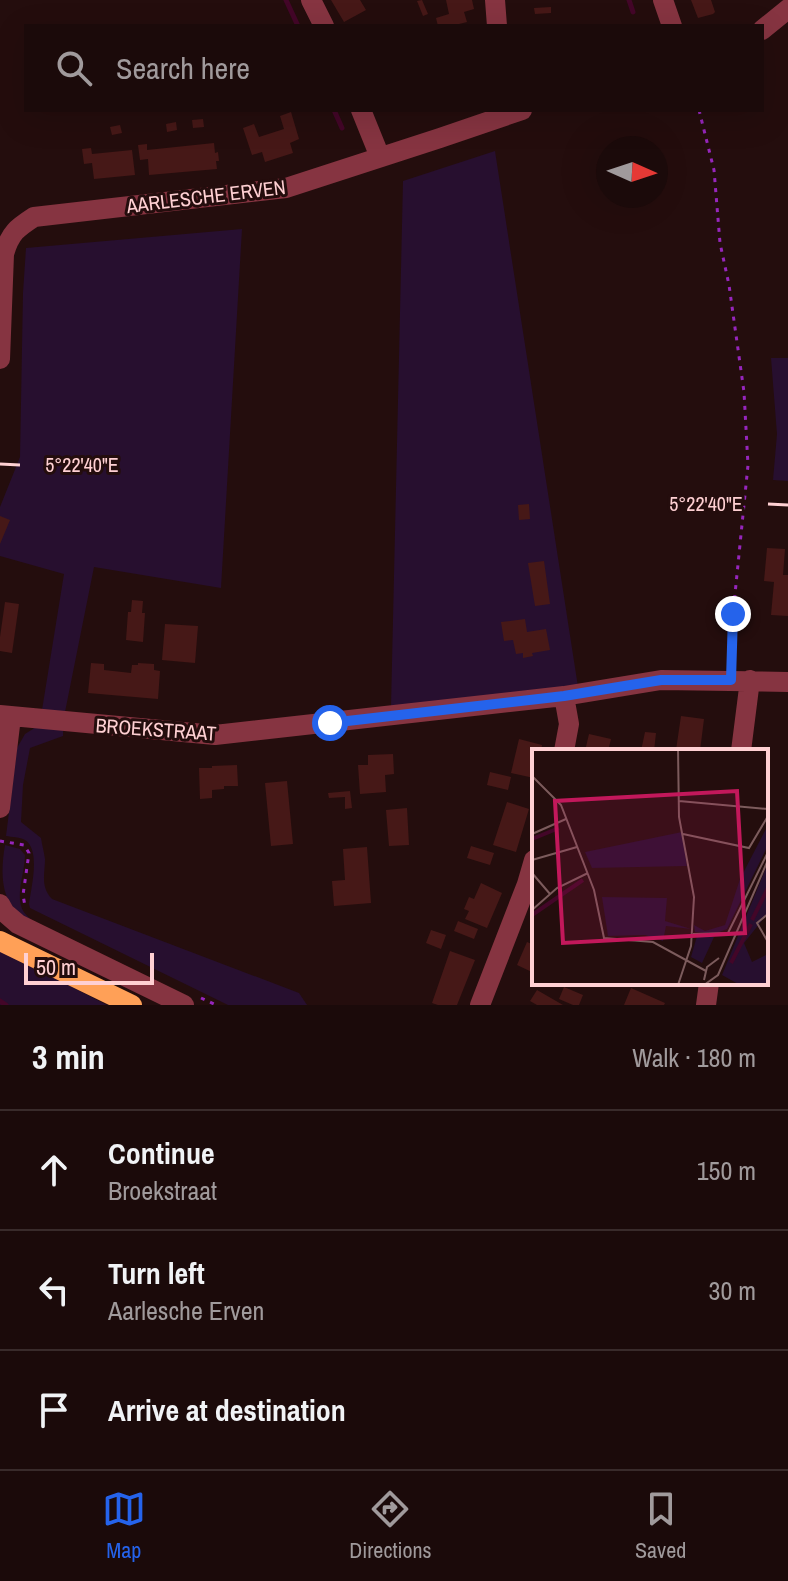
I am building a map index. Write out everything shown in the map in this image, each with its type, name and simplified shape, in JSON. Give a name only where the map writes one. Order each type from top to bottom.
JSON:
[{"type":"main road","points":[[0,941],[132,1005]]},
{"type":"street","points":[[311,0],[323,24]]},
{"type":"street","points":[[495,0],[497,24]]},
{"type":"street","points":[[663,0],[671,24]]},
{"type":"street","points":[[764,28],[788,9]]},
{"type":"street","points":[[362,112],[380,157]]},
{"type":"street","name":"AARLESCHE ERVEN","points":[[0,359],[4,254],[15,229],[34,217],[286,188],[516,112]]},
{"type":"street","name":"BROEKSTRAAT","points":[[5,716],[215,735],[564,696],[661,680],[788,682]]},
{"type":"street","points":[[740,680],[741,749]]},
{"type":"street","points":[[564,696],[569,724],[564,749]]},
{"type":"street","points":[[0,808],[5,716]]},
{"type":"street","points":[[480,1005],[532,867]]},
{"type":"street","points":[[0,904],[18,924],[187,998]]},
{"type":"street","points":[[706,1005],[709,985]]},
{"type":"path","points":[[700,112],[714,170],[720,243],[744,392],[748,465],[733,614],[740,680]]},
{"type":"path","points":[[0,841],[24,845],[29,853],[23,895],[28,911]]},
{"type":"path","points":[[187,998],[216,1005]]},
{"type":"shaded area","points":[[495,151],[578,687],[391,707],[403,181]]},
{"type":"shaded area","points":[[242,229],[221,588],[94,567],[65,712],[42,710],[64,574],[0,556],[0,507],[20,457],[26,248]]},
{"type":"shaded area","points":[[771,358],[788,358],[788,481],[773,480],[777,434]]},
{"type":"shaded area","points":[[36,727],[63,728],[63,736],[30,748],[23,785],[21,822],[41,838],[45,885],[52,899],[299,993],[307,1005],[228,1005],[30,908],[33,852],[25,840],[6,836],[17,748],[25,734]]},
{"type":"shaded area","points":[[5,845],[20,849],[25,855],[20,899],[21,906],[31,919],[13,907],[4,889]]},
{"type":"shaded area","points":[[0,950],[107,1005],[0,1005]]},
{"type":"building","points":[[331,0],[360,0],[366,10],[344,22]]},
{"type":"building","points":[[422,0],[428,14],[423,16],[417,1]]},
{"type":"building","points":[[446,0],[472,0],[474,9],[464,12],[467,22],[438,24],[436,18],[449,14]]},
{"type":"building","points":[[691,0],[711,0],[715,12],[698,18]]},
{"type":"building","points":[[551,7],[551,13],[535,14],[534,8]]},
{"type":"building","points":[[291,112],[299,139],[290,143],[293,153],[265,162],[262,152],[252,155],[243,128],[254,124],[259,137],[284,129],[280,116]]},
{"type":"building","points":[[203,119],[204,127],[193,128],[192,120]]},
{"type":"building","points":[[176,122],[177,130],[167,132],[166,124]]},
{"type":"building","points":[[120,125],[122,133],[112,135],[110,127]]},
{"type":"building","points":[[214,143],[215,153],[218,152],[217,169],[149,175],[148,159],[140,160],[138,145],[147,144],[147,150]]},
{"type":"building","points":[[91,148],[92,154],[132,150],[135,175],[94,179],[92,163],[84,164],[82,149]]},
{"type":"building","points":[[529,504],[530,519],[519,520],[518,505]]},
{"type":"building","points":[[0,516],[10,520],[0,544]]},
{"type":"building","points":[[767,548],[785,549],[783,575],[788,575],[788,616],[771,615],[774,582],[764,581]]},
{"type":"building","points":[[544,561],[550,604],[535,606],[528,563]]},
{"type":"building","points":[[132,600],[143,601],[143,642],[126,640]]},
{"type":"building","points":[[5,602],[19,604],[12,653],[0,651]]},
{"type":"building","points":[[525,619],[527,632],[546,629],[550,650],[523,658],[523,653],[516,654],[513,640],[504,641],[501,622]]},
{"type":"building","points":[[165,624],[198,626],[195,663],[162,660]]},
{"type":"building","points":[[91,663],[104,664],[104,670],[131,673],[132,665],[154,664],[154,670],[160,671],[158,699],[88,693]]},
{"type":"building","points":[[681,716],[704,719],[700,749],[676,749]]},
{"type":"building","points":[[645,732],[656,733],[654,749],[641,749]]},
{"type":"building","points":[[589,734],[611,739],[608,749],[585,749]]},
{"type":"building","points":[[519,739],[542,745],[541,749],[532,749],[532,778],[511,773]]},
{"type":"building","points":[[393,754],[394,774],[385,775],[386,792],[360,794],[358,765],[368,765],[368,755]]},
{"type":"building","points":[[237,765],[238,786],[212,790],[212,798],[200,799],[199,768]]},
{"type":"building","points":[[490,772],[511,777],[508,790],[487,785]]},
{"type":"building","points":[[287,781],[293,844],[271,846],[265,783]]},
{"type":"building","points":[[350,791],[352,808],[345,809],[345,797],[329,798],[328,793]]},
{"type":"building","points":[[507,802],[529,809],[516,852],[493,845]]},
{"type":"building","points":[[407,808],[409,845],[389,846],[386,810]]},
{"type":"building","points":[[471,846],[494,853],[490,865],[467,858]]},
{"type":"building","points":[[367,847],[371,903],[334,906],[332,881],[345,880],[343,849]]},
{"type":"building","points":[[481,883],[502,893],[487,928],[465,919],[469,911],[464,909],[469,897],[474,899]]},
{"type":"building","points":[[458,921],[478,929],[474,939],[454,931]]},
{"type":"building","points":[[431,930],[446,935],[441,949],[426,943]]},
{"type":"building","points":[[527,942],[532,944],[532,972],[517,965]]},
{"type":"building","points":[[450,951],[475,960],[457,1005],[438,1005],[432,1003]]},
{"type":"building","points":[[564,987],[583,995],[579,1005],[559,999]]},
{"type":"building","points":[[631,988],[665,1003],[624,1005]]},
{"type":"building","points":[[537,990],[563,1005],[537,1005],[530,1001]]},
{"type":"waterway","points":[[286,0],[297,24]]},
{"type":"waterway","points":[[629,0],[633,12]]},
{"type":"waterway","points":[[335,112],[342,128]]},
{"type":"waterway","points":[[0,1001],[6,1005]]},
{"type":"route","points":[[330,723],[564,696],[661,680],[731,680],[733,614]]}]
